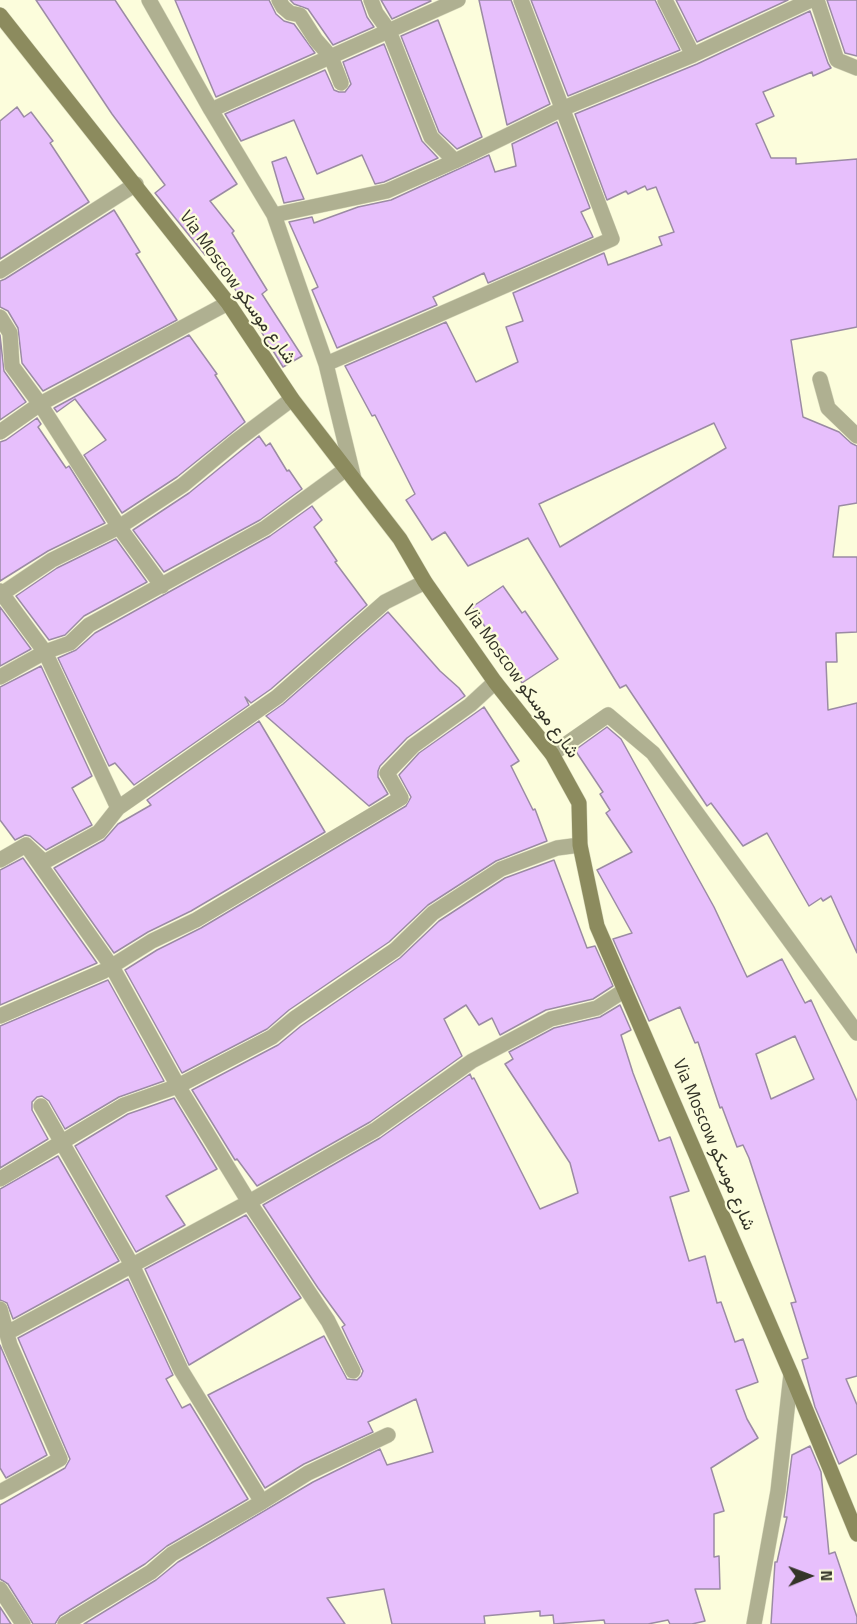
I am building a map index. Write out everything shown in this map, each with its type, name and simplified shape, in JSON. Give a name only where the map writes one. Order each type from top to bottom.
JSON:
[{"type":"main road","name":"Via Moscow شارع موسكو","points":[[0,15],[228,303],[292,399],[400,538],[424,582],[495,682],[552,754],[579,803],[580,845],[597,926],[791,1374],[857,1534]]},
{"type":"street","points":[[0,677],[45,652],[70,643],[89,625],[265,528],[350,474],[326,364],[274,215],[149,0]]},
{"type":"street","points":[[279,0],[290,13],[300,15],[316,40],[331,57],[341,83]]},
{"type":"street","points":[[371,0],[376,13],[388,31],[431,137],[455,161]]},
{"type":"street","points":[[211,110],[458,0]]},
{"type":"street","points":[[326,364],[612,239],[521,0]]},
{"type":"street","points":[[665,0],[693,55]]},
{"type":"street","points":[[274,215],[387,191],[564,108],[693,55],[812,0]]},
{"type":"street","points":[[816,0],[837,60],[857,68]]},
{"type":"street","points":[[0,271],[136,184]]},
{"type":"street","points":[[0,432],[40,404],[228,303]]},
{"type":"street","points":[[0,317],[10,333],[12,366],[162,586]]},
{"type":"street","points":[[820,379],[828,408],[857,436]]},
{"type":"street","points":[[118,808],[45,652],[1,593],[52,560],[120,526],[183,485],[292,399]]},
{"type":"street","points":[[26,845],[44,862],[99,832],[118,808],[277,697],[385,603],[424,582]]},
{"type":"street","points":[[0,1016],[112,967],[152,941],[196,920],[401,798],[387,773],[413,746],[470,705],[495,682]]},
{"type":"street","points":[[552,754],[608,715],[652,753],[857,1033]]},
{"type":"street","points":[[26,845],[112,967],[178,1086],[249,1202],[328,1321],[353,1371]]},
{"type":"street","points":[[2,855],[26,845]]},
{"type":"street","points":[[0,1179],[124,1105],[178,1086],[272,1037],[294,1018],[394,950],[433,913],[501,869],[557,848],[580,845]]},
{"type":"street","points":[[7,1333],[249,1202],[375,1130],[472,1061],[551,1019],[597,1008],[624,990]]},
{"type":"street","points":[[41,1106],[132,1265],[181,1370],[262,1502]]},
{"type":"street","points":[[0,1309],[10,1346],[60,1458],[39,1472],[0,1492]]},
{"type":"street","points":[[754,1624],[778,1491],[791,1374]]},
{"type":"street","points":[[65,1624],[151,1572],[172,1554],[308,1473],[388,1435]]},
{"type":"street","points":[[0,1589],[23,1624]]},
{"type":"building","points":[[36,0],[115,0],[237,184],[210,201],[234,231],[232,233],[267,290],[262,294],[302,356],[283,367],[211,250],[205,255],[155,193],[165,185],[112,114]]},
{"type":"building","points":[[175,0],[269,0],[276,14],[284,21],[294,24],[315,53],[216,97]]},
{"type":"building","points":[[290,0],[361,0],[367,17],[374,27],[333,45],[308,9]]},
{"type":"building","points":[[381,0],[430,0],[431,1],[392,19]]},
{"type":"building","points":[[479,0],[511,0],[550,104],[507,125]]},
{"type":"building","points":[[531,0],[655,0],[680,50],[568,96]]},
{"type":"building","points":[[676,0],[788,0],[697,42]]},
{"type":"building","points":[[827,0],[857,0],[857,56],[845,53]]},
{"type":"building","points":[[810,11],[831,68],[813,76],[812,72],[763,92],[774,116],[756,124],[771,158],[796,158],[796,164],[857,159],[857,327],[791,340],[803,417],[839,432],[857,446],[857,503],[839,506],[833,557],[857,557],[857,632],[836,633],[837,662],[826,662],[828,710],[857,703],[857,953],[831,896],[823,901],[821,898],[809,906],[767,833],[743,846],[711,803],[707,806],[626,685],[620,688],[528,538],[468,566],[445,532],[432,540],[406,500],[415,494],[375,415],[372,416],[345,366],[446,322],[476,382],[518,362],[506,327],[523,321],[513,293],[604,253],[608,265],[662,245],[659,237],[674,232],[656,187],[647,190],[645,186],[628,194],[626,191],[607,200],[575,114],[697,64]],"holes":[[[714,423],[726,448],[560,547],[539,504]]]},
{"type":"building","points":[[438,20],[482,137],[457,149],[439,132],[401,36]]},
{"type":"building","points":[[384,44],[422,141],[438,158],[384,182],[375,184],[362,155],[317,174],[294,120],[241,141],[225,114],[325,70],[334,90],[345,92],[351,84],[343,62]]},
{"type":"building","points":[[17,107],[24,117],[31,112],[53,141],[50,143],[89,202],[0,259],[0,121]]},
{"type":"building","points":[[557,122],[590,208],[581,212],[593,237],[488,283],[484,273],[433,297],[437,305],[337,348],[312,290],[318,287],[289,222],[312,217],[314,223],[358,207],[391,200],[489,155],[495,172],[516,166],[512,144]]},
{"type":"building","points":[[286,157],[304,199],[284,203],[272,162]]},
{"type":"building","points":[[114,210],[140,252],[136,254],[177,320],[43,391],[22,363],[18,328],[8,311],[0,307],[0,281]]},
{"type":"building","points":[[0,335],[4,371],[26,402],[0,420]]},
{"type":"building","points":[[189,335],[217,374],[215,375],[245,422],[177,477],[122,513],[84,455],[106,440],[75,399],[57,412],[54,408]]},
{"type":"building","points":[[37,418],[41,424],[38,427],[66,468],[69,466],[105,523],[48,551],[0,581],[0,442]]},
{"type":"building","points":[[259,436],[266,446],[270,443],[287,471],[289,470],[302,489],[260,520],[164,572],[133,530],[189,493]]},
{"type":"building","points":[[312,506],[322,520],[314,527],[337,561],[335,562],[367,605],[271,689],[251,703],[245,697],[249,705],[134,785],[115,763],[109,766],[58,658],[76,650],[95,633],[270,536]]},
{"type":"building","points":[[116,539],[147,582],[84,616],[65,635],[49,640],[16,596],[57,568]]},
{"type":"building","points":[[503,586],[522,613],[525,611],[558,659],[522,683],[472,607]]},
{"type":"building","points":[[0,607],[31,649],[0,666]]},
{"type":"building","points":[[388,612],[465,696],[407,738],[380,766],[378,777],[388,794],[369,806],[266,716],[283,704]]},
{"type":"building","points":[[41,666],[92,776],[72,788],[92,825],[46,850],[30,836],[25,835],[15,840],[0,820],[0,687]]},
{"type":"building","points":[[484,707],[519,761],[511,766],[533,810],[535,809],[547,841],[496,861],[428,905],[389,942],[289,1010],[267,1029],[182,1073],[125,970],[157,950],[201,928],[406,806],[411,797],[399,775],[419,753]]},
{"type":"building","points":[[259,721],[325,832],[191,911],[148,932],[114,953],[54,868],[104,840],[118,824],[151,805],[147,800]]},
{"type":"building","points":[[607,727],[621,739],[714,907],[747,977],[782,959],[805,1003],[811,1000],[857,1101],[857,1376],[846,1379],[857,1405],[857,1454],[839,1464],[815,1407],[802,1360],[808,1358],[791,1303],[796,1302],[749,1158],[743,1145],[737,1147],[722,1107],[720,1108],[698,1042],[695,1043],[680,1007],[649,1021],[613,939],[632,933],[597,870],[632,852],[606,813],[610,810],[600,794],[603,792],[575,750]],"holes":[[[795,1036],[814,1079],[771,1099],[756,1054]]]},
{"type":"building","points":[[23,858],[97,963],[0,1005],[0,870]]},
{"type":"building","points":[[554,860],[587,948],[595,946],[613,986],[593,999],[546,1010],[500,1035],[492,1018],[479,1025],[466,1005],[444,1019],[462,1056],[370,1122],[257,1186],[237,1159],[235,1160],[192,1090],[278,1045],[301,1026],[400,958],[439,921],[505,878]]},
{"type":"building","points":[[108,980],[164,1081],[119,1097],[65,1129],[49,1101],[42,1096],[37,1097],[32,1102],[32,1110],[48,1139],[0,1168],[0,1026]]},
{"type":"building","points":[[620,1005],[631,1030],[621,1035],[633,1073],[659,1141],[670,1137],[689,1191],[670,1197],[689,1261],[705,1256],[717,1303],[721,1302],[735,1342],[743,1339],[758,1382],[736,1390],[747,1419],[758,1438],[711,1468],[724,1511],[714,1514],[714,1557],[719,1556],[720,1589],[695,1589],[705,1621],[692,1624],[670,1624],[668,1620],[648,1624],[605,1624],[604,1620],[554,1624],[553,1615],[540,1616],[540,1611],[484,1616],[485,1624],[392,1624],[384,1589],[327,1598],[345,1624],[84,1624],[156,1580],[178,1562],[313,1482],[380,1449],[387,1465],[433,1452],[416,1399],[368,1422],[373,1432],[304,1464],[265,1488],[208,1395],[324,1336],[347,1379],[357,1380],[363,1371],[342,1327],[345,1325],[263,1205],[380,1138],[470,1074],[540,1209],[578,1193],[570,1163],[505,1064],[513,1059],[509,1052],[554,1028],[600,1017]]},
{"type":"building","points":[[174,1098],[217,1169],[166,1196],[185,1225],[136,1252],[75,1146],[128,1114]]},
{"type":"building","points":[[58,1156],[119,1261],[13,1319],[7,1303],[0,1300],[0,1189]]},
{"type":"building","points":[[246,1215],[301,1298],[189,1365],[145,1269]]},
{"type":"building","points":[[128,1279],[173,1375],[166,1379],[182,1408],[190,1404],[248,1499],[167,1546],[145,1564],[60,1616],[55,1624],[33,1624],[8,1584],[0,1579],[0,1505],[65,1468],[70,1459],[18,1338]]},
{"type":"building","points":[[0,1345],[47,1455],[6,1478],[0,1468]]},
{"type":"building","points":[[810,1446],[821,1472],[829,1554],[835,1552],[857,1617],[857,1624],[771,1624],[775,1562],[777,1562],[787,1517],[784,1517],[792,1455]]},
{"type":"building","points":[[0,1607],[11,1624],[0,1624]]}]
